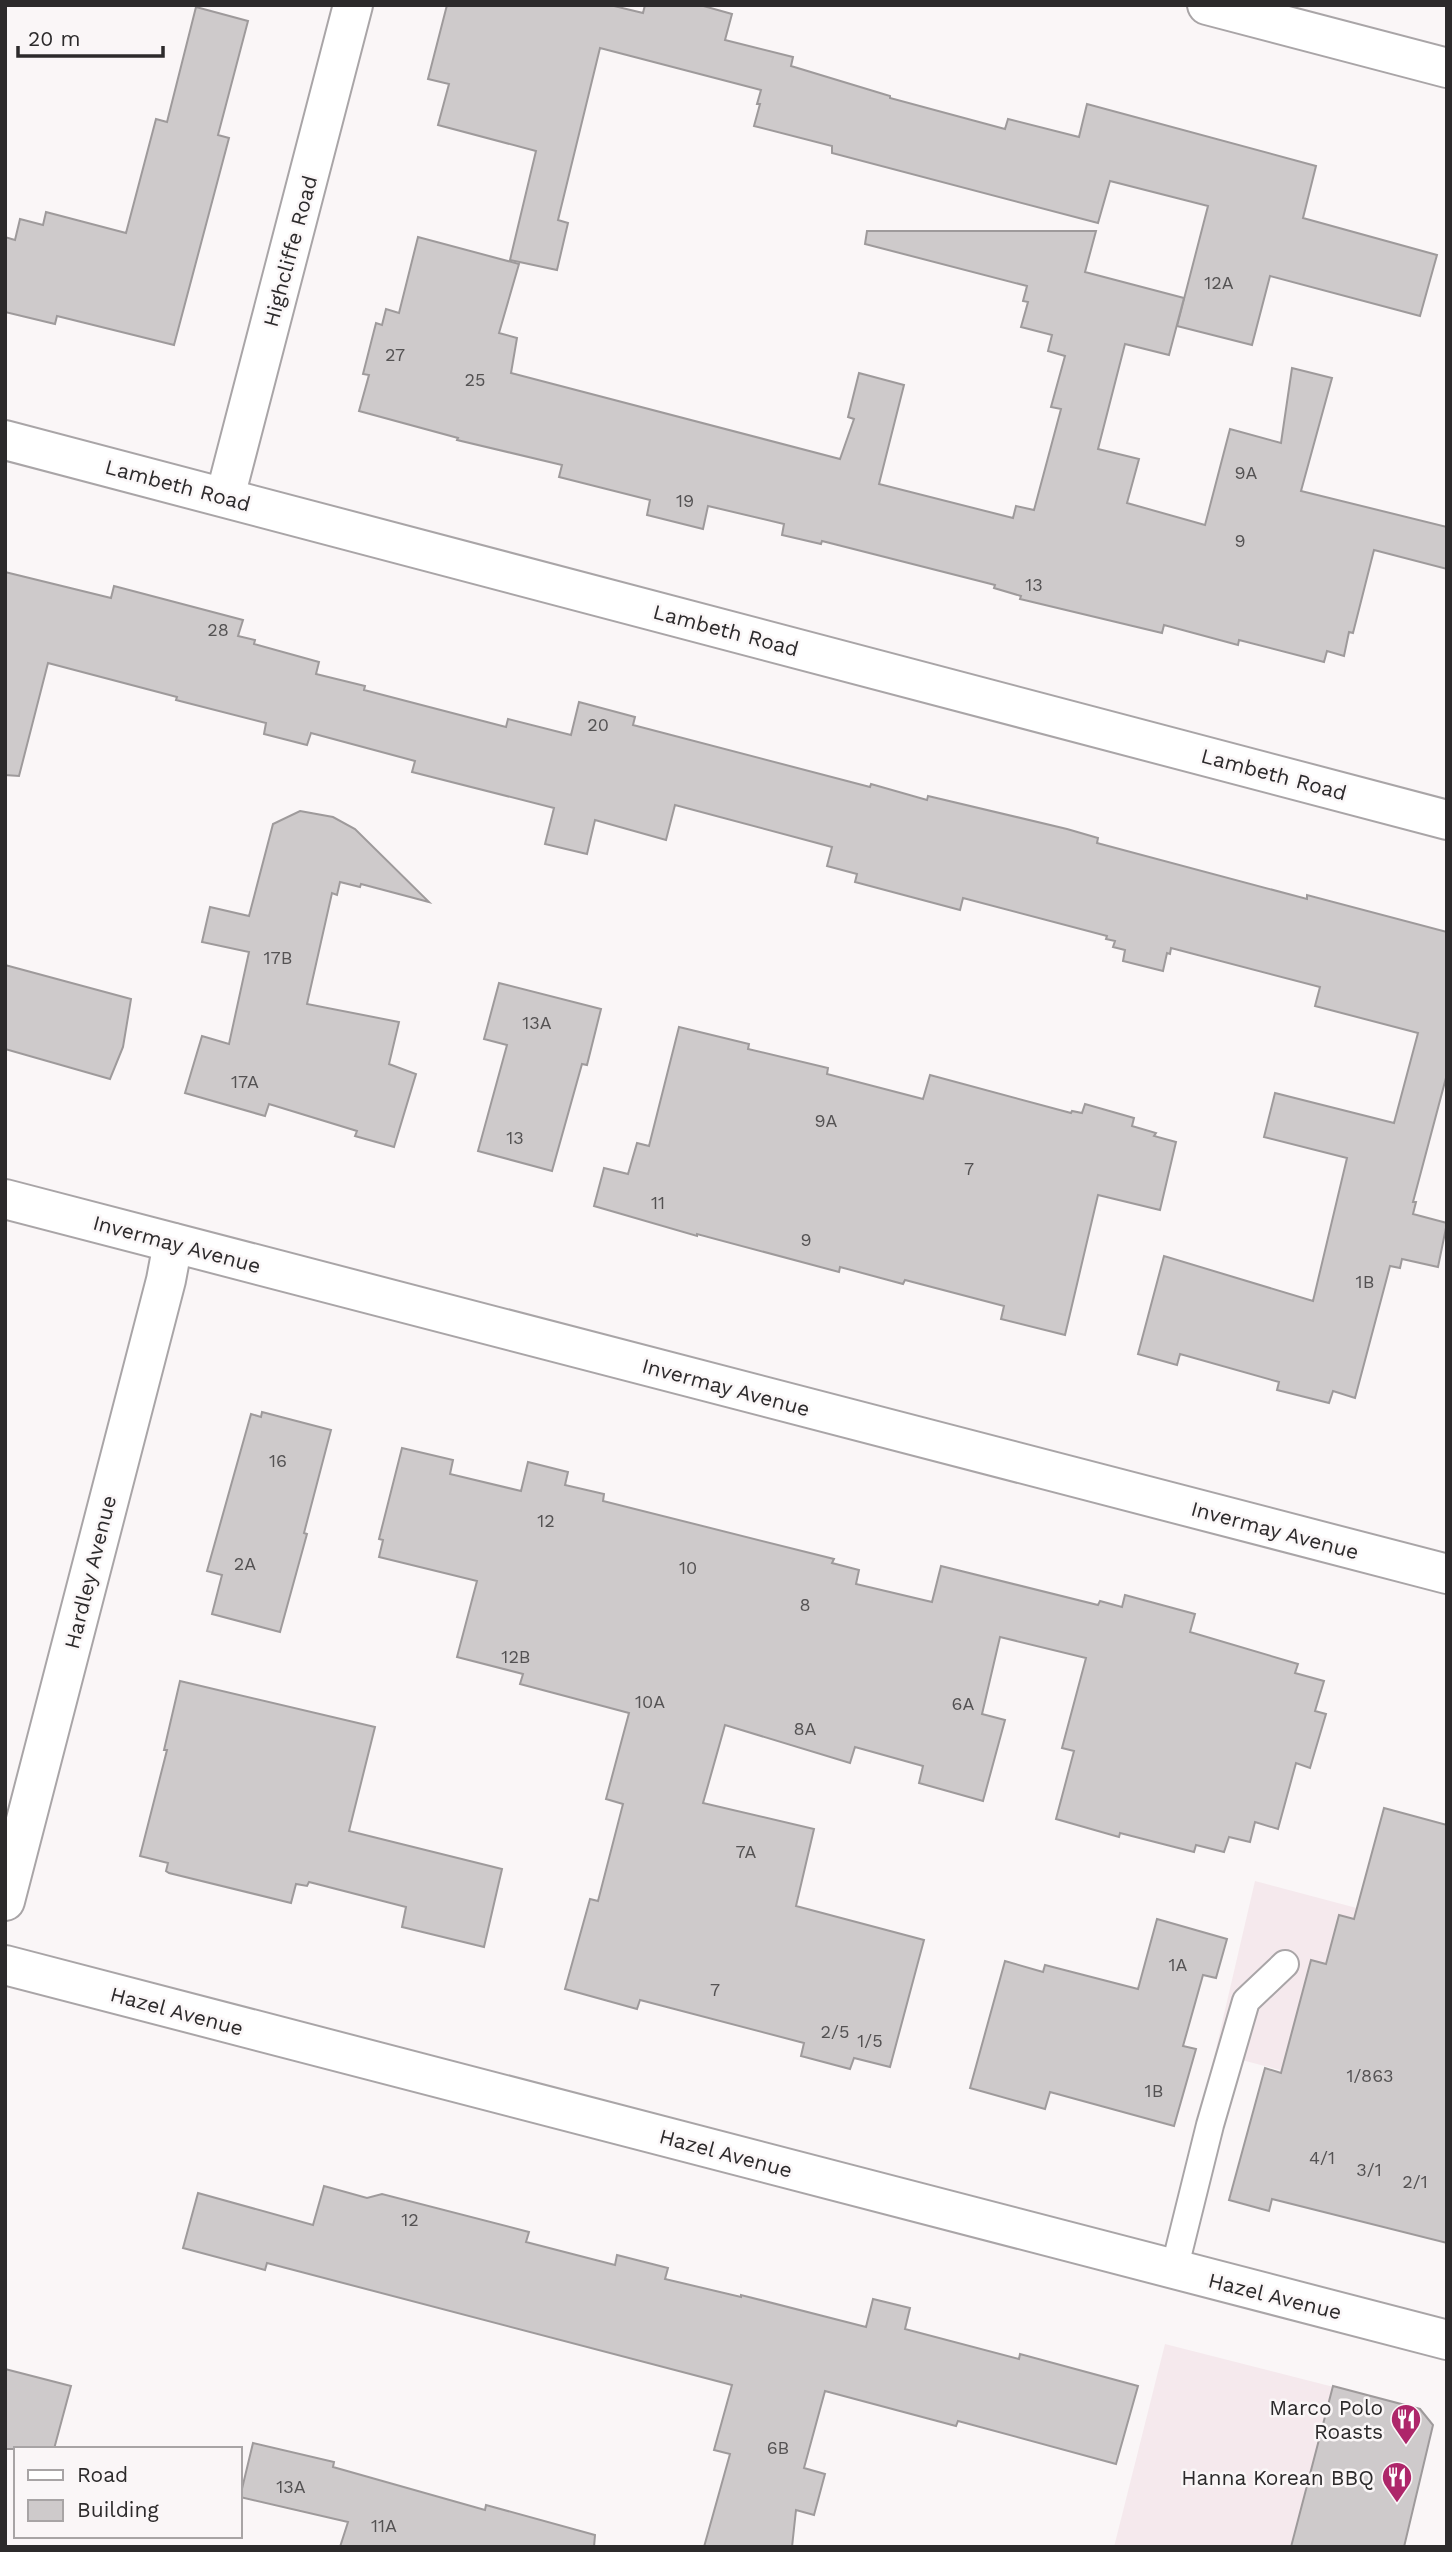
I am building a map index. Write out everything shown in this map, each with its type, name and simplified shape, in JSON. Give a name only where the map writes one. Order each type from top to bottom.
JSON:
[{"type":"street","name":"Highcliffe Road","points":[[225,497],[353,5]]},
{"type":"street","points":[[1207,5],[1447,68]]},
{"type":"street","name":"Lambeth Road","points":[[5,440],[1447,820]]},
{"type":"street","name":"Invermay Avenue","points":[[5,1199],[1447,1574]]},
{"type":"street","name":"Hardley Avenue","points":[[5,1901],[166,1280],[173,1243]]},
{"type":"street","name":"Hazel Avenue","points":[[5,1965],[1447,2340]]},
{"type":"lane","points":[[1174,2270],[1210,2125],[1246,2001],[1286,1964]]},
{"type":"shaded area","points":[[1255,1881],[1447,1932],[1447,2114],[1242,2060],[1205,2202],[1182,2195]]},
{"type":"shaded area","points":[[1165,2344],[1420,2409],[1433,2425],[1404,2547],[1114,2547]]},
{"type":"building","points":[[447,5],[610,5],[643,13],[645,5],[700,5],[732,14],[725,40],[793,57],[791,66],[890,98],[1005,129],[1008,119],[1079,137],[1087,104],[1316,166],[1303,218],[1437,255],[1420,316],[1270,276],[1252,345],[1177,326],[1208,206],[1110,181],[1098,223],[832,153],[832,146],[754,126],[761,90],[600,48],[558,220],[568,223],[557,270],[510,260],[536,151],[438,125],[449,84],[428,79]]},
{"type":"building","points":[[196,7],[248,21],[218,135],[229,138],[174,345],[57,316],[55,324],[5,312],[5,237],[15,240],[20,219],[43,225],[46,212],[126,233],[156,119],[167,122]]},
{"type":"building","points":[[867,231],[1096,231],[1085,272],[1184,298],[1169,355],[1125,344],[1098,449],[1139,459],[1127,503],[1205,525],[1230,429],[1281,443],[1292,368],[1332,378],[1301,491],[1447,527],[1447,569],[1374,550],[1353,633],[1349,632],[1344,656],[1327,651],[1324,662],[1239,640],[1238,645],[1164,625],[1162,633],[1020,599],[1021,596],[994,588],[995,585],[822,541],[821,544],[782,535],[784,524],[708,506],[703,529],[647,515],[650,500],[559,477],[562,465],[457,440],[458,438],[359,411],[369,375],[363,374],[376,323],[382,325],[386,309],[399,313],[418,237],[519,264],[499,333],[517,338],[511,373],[840,459],[854,419],[848,417],[859,373],[904,385],[879,484],[1013,518],[1016,506],[1034,510],[1061,409],[1051,407],[1065,356],[1048,351],[1052,335],[1021,327],[1028,302],[1023,301],[1027,286],[865,244]]},
{"type":"building","points":[[5,572],[111,598],[114,586],[243,620],[238,636],[255,640],[254,644],[319,662],[316,674],[365,686],[364,690],[506,727],[508,719],[571,735],[579,702],[635,717],[633,725],[870,787],[871,784],[927,800],[928,796],[1067,829],[1098,838],[1097,843],[1307,899],[1307,895],[1447,932],[1447,1074],[1413,1202],[1416,1202],[1413,1214],[1447,1223],[1438,1267],[1402,1259],[1400,1268],[1390,1266],[1355,1398],[1333,1391],[1329,1403],[1277,1390],[1279,1382],[1180,1354],[1177,1365],[1138,1354],[1164,1256],[1313,1301],[1347,1158],[1264,1137],[1275,1093],[1394,1123],[1418,1033],[1315,1006],[1320,987],[1171,948],[1170,954],[1167,953],[1163,971],[1123,961],[1125,950],[1113,947],[1115,941],[1106,939],[1107,936],[963,898],[960,910],[855,882],[857,874],[827,866],[832,847],[675,805],[666,840],[595,820],[587,854],[545,844],[554,808],[412,772],[415,761],[311,733],[307,745],[264,734],[266,723],[48,663],[19,776],[5,775]]},
{"type":"building","points":[[300,811],[333,817],[355,829],[429,902],[361,884],[360,887],[340,882],[337,895],[332,893],[307,1004],[399,1022],[389,1064],[416,1074],[394,1147],[355,1136],[357,1131],[269,1104],[265,1116],[185,1093],[202,1036],[229,1044],[249,952],[202,942],[210,907],[249,916],[273,824]]},
{"type":"building","points":[[5,965],[131,999],[123,1047],[110,1079],[5,1049]]},
{"type":"building","points":[[499,983],[601,1009],[587,1065],[582,1064],[552,1171],[478,1151],[507,1045],[484,1039]]},
{"type":"building","points":[[679,1027],[749,1044],[748,1049],[828,1068],[827,1074],[923,1099],[930,1075],[1071,1113],[1082,1113],[1085,1104],[1134,1118],[1132,1126],[1176,1142],[1160,1210],[1098,1195],[1065,1335],[1001,1319],[1004,1306],[905,1280],[903,1284],[840,1267],[839,1272],[697,1236],[594,1206],[604,1168],[628,1174],[637,1143],[649,1146]]},
{"type":"building","points":[[262,1412],[331,1430],[304,1533],[307,1534],[280,1632],[212,1614],[222,1575],[207,1571],[251,1414],[261,1417]]},
{"type":"building","points":[[402,1448],[453,1460],[450,1474],[521,1491],[528,1462],[568,1472],[565,1485],[604,1494],[603,1501],[834,1559],[832,1563],[859,1570],[856,1584],[932,1602],[941,1566],[1098,1605],[1100,1601],[1122,1607],[1125,1595],[1195,1614],[1190,1632],[1298,1664],[1295,1673],[1324,1681],[1315,1711],[1326,1714],[1310,1768],[1296,1763],[1278,1829],[1255,1822],[1250,1842],[1229,1837],[1224,1852],[1196,1845],[1194,1852],[1120,1833],[1119,1837],[1056,1819],[1074,1751],[1062,1748],[1086,1658],[1000,1637],[982,1714],[1005,1720],[983,1801],[919,1783],[923,1766],[855,1747],[850,1763],[725,1725],[703,1803],[814,1829],[796,1906],[924,1940],[890,2067],[854,2058],[850,2069],[801,2056],[804,2043],[640,2000],[637,2009],[565,1989],[590,1899],[598,1901],[623,1804],[606,1799],[629,1713],[520,1684],[523,1674],[457,1657],[477,1581],[379,1557],[383,1540],[379,1539]]},
{"type":"building","points":[[180,1681],[375,1727],[349,1831],[502,1869],[484,1947],[402,1927],[406,1907],[309,1882],[307,1886],[296,1884],[291,1903],[169,1873],[166,1871],[168,1863],[140,1856],[167,1750],[164,1750]]},
{"type":"building","points":[[1384,1808],[1447,1825],[1447,2243],[1272,2199],[1269,2211],[1229,2200],[1265,2068],[1281,2073],[1311,1960],[1326,1964],[1339,1915],[1354,1919]]},
{"type":"building","points":[[1157,1919],[1227,1939],[1216,1978],[1203,1975],[1183,2046],[1196,2049],[1174,2126],[1050,2092],[1045,2109],[970,2088],[1005,1961],[1043,1972],[1045,1965],[1138,1989]]},
{"type":"building","points":[[324,2186],[367,2198],[382,2194],[529,2232],[526,2242],[615,2265],[617,2255],[668,2268],[665,2279],[866,2327],[873,2299],[910,2308],[905,2329],[1019,2359],[1020,2354],[1138,2386],[1116,2464],[958,2421],[956,2426],[825,2391],[804,2468],[825,2474],[814,2515],[796,2510],[792,2547],[704,2547],[730,2454],[714,2450],[732,2385],[267,2263],[265,2270],[183,2248],[198,2193],[313,2225]]},
{"type":"building","points":[[5,2369],[71,2386],[55,2447],[5,2449]]},
{"type":"building","points":[[1333,2386],[1420,2409],[1433,2425],[1404,2547],[1291,2547]]},
{"type":"building","points":[[253,2443],[334,2462],[333,2467],[485,2510],[486,2505],[595,2535],[594,2547],[340,2547],[348,2522],[242,2497]]},
{"type":"place","name":"Marco Polo Roasts","points":[[1406,2446]]},
{"type":"place","name":"Hanna Korean BBQ","points":[[1397,2504]]}]
